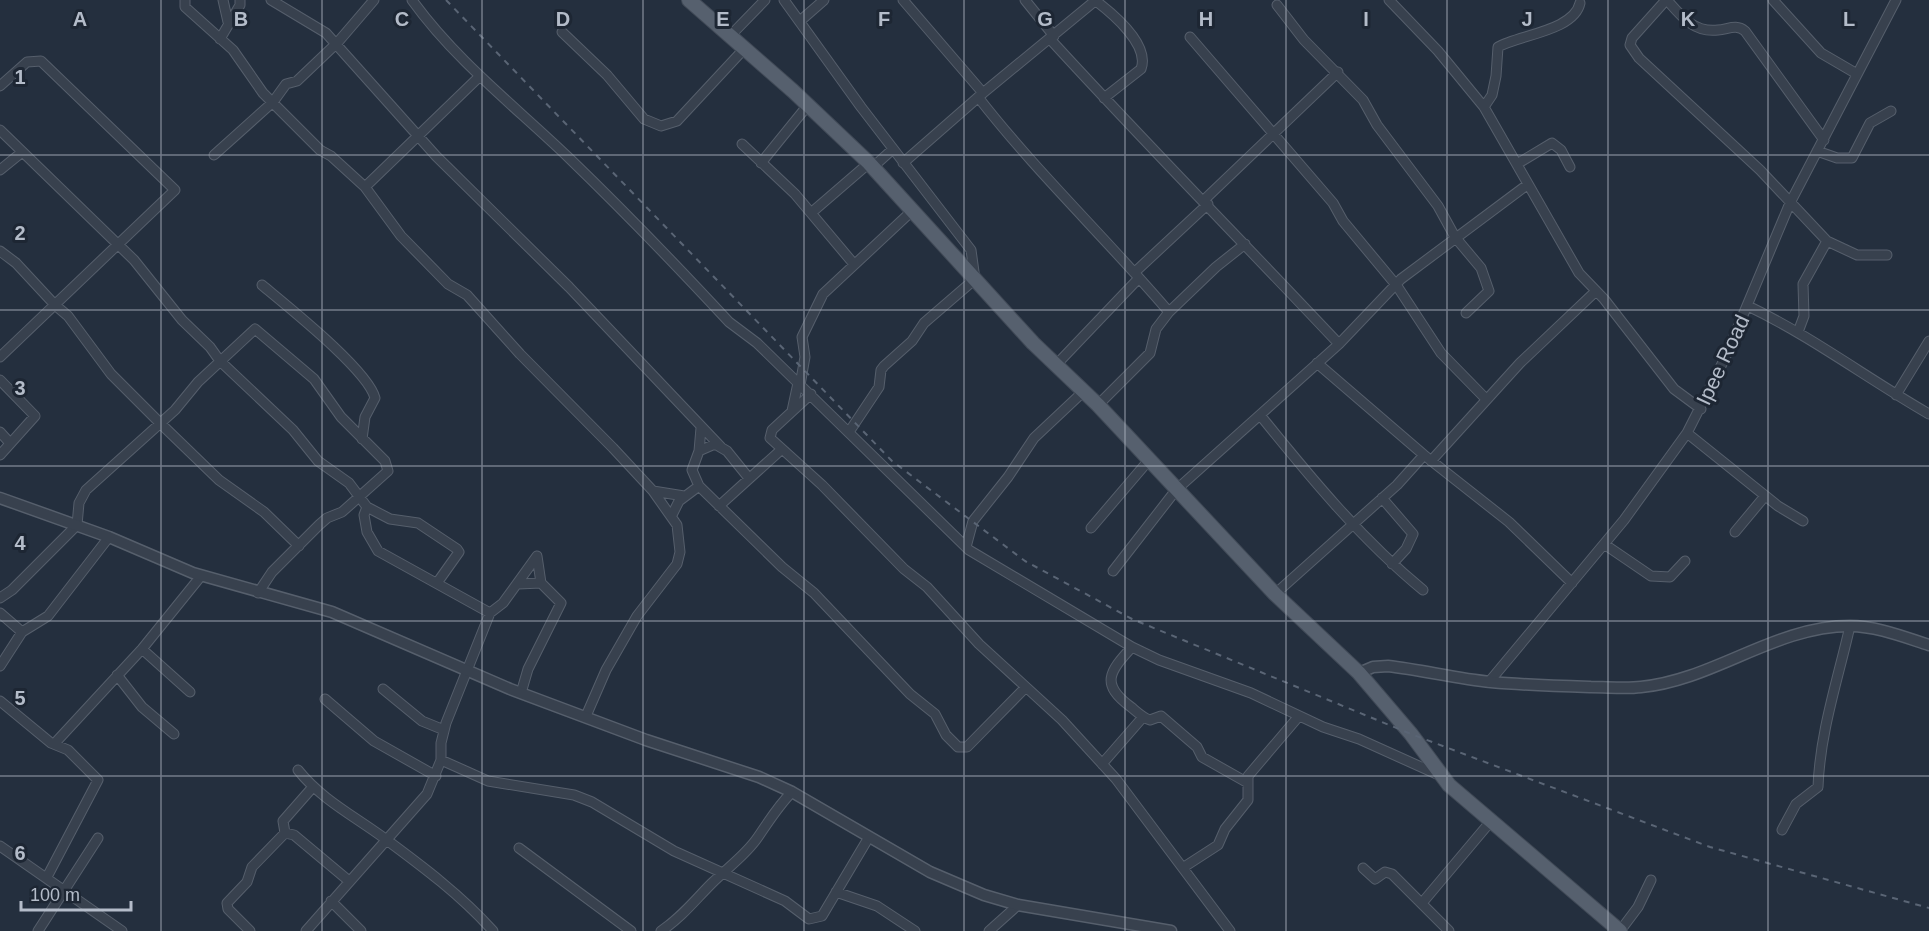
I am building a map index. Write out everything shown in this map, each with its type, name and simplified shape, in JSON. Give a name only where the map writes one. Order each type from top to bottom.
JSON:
[{"type":"main road","points":[[689,0],[808,105],[871,165],[975,279],[1098,405],[1275,594],[1359,673],[1411,734],[1441,776],[1620,931]]},
{"type":"street","points":[[185,0],[185,7],[233,50],[242,67],[273,102],[320,150],[331,156],[365,188],[401,236],[448,284],[467,295],[520,354],[653,491],[662,506],[672,515],[680,537],[677,564],[637,616],[606,670],[586,716]]},
{"type":"street","points":[[223,0],[228,22]]},
{"type":"street","points":[[220,39],[240,5],[240,0]]},
{"type":"street","points":[[271,0],[288,12],[317,26],[436,156],[569,287],[748,477]]},
{"type":"street","points":[[214,155],[273,102],[286,84],[297,81],[335,45],[374,0]]},
{"type":"street","points":[[412,0],[429,23],[480,76],[569,158],[729,322],[758,343],[966,547],[1132,647],[1170,664],[1240,689],[1323,727],[1359,739],[1441,776]]},
{"type":"street","points":[[730,36],[765,0]]},
{"type":"street","points":[[784,0],[903,163],[971,249],[975,279],[924,322],[912,340],[884,366],[881,370],[879,387],[849,432]]},
{"type":"street","points":[[800,21],[824,0]]},
{"type":"street","points":[[903,0],[981,95],[1019,149],[1169,312]]},
{"type":"street","points":[[1025,0],[1052,38],[1144,142],[1206,202],[1339,344]]},
{"type":"street","points":[[903,163],[1096,0],[1118,19],[1141,48],[1143,55],[1141,69],[1104,98]]},
{"type":"street","points":[[1389,0],[1438,51],[1484,107],[1579,273],[1596,291],[1666,381],[1701,409]]},
{"type":"street","points":[[1824,140],[1745,30],[1734,27],[1716,30],[1695,26],[1683,19],[1667,0],[1632,38],[1630,45],[1646,64],[1760,170],[1827,241],[1857,255],[1887,255]]},
{"type":"street","points":[[1773,0],[1821,53],[1857,74]]},
{"type":"street","name":"Ipee Road","points":[[1489,682],[1604,544],[1687,433],[1701,409],[1748,306],[1790,203],[1896,0]]},
{"type":"street","points":[[1484,107],[1492,95],[1498,47],[1534,36],[1569,19],[1578,10],[1580,3]]},
{"type":"street","points":[[1277,5],[1304,40],[1338,72],[1362,100],[1377,125],[1438,206],[1455,237],[1481,268],[1489,291],[1466,313]]},
{"type":"street","points":[[562,32],[607,75],[644,119],[661,126],[677,121],[744,49]]},
{"type":"street","points":[[1191,37],[1333,203],[1343,220],[1396,286],[1441,353],[1486,399]]},
{"type":"street","points":[[0,86],[27,62],[41,61],[175,190],[0,357]]},
{"type":"street","points":[[1056,364],[1272,133],[1338,72]]},
{"type":"street","points":[[365,188],[480,76]]},
{"type":"street","points":[[761,163],[808,105]]},
{"type":"street","points":[[1817,152],[1837,159],[1852,158],[1870,123],[1891,111]]},
{"type":"street","points":[[0,130],[21,153],[65,191],[142,269],[187,326],[210,347],[220,361],[293,430],[318,461],[343,478],[367,507],[390,519],[418,523],[457,549],[459,552],[437,583]]},
{"type":"street","points":[[1517,164],[1552,143],[1561,150],[1570,167]]},
{"type":"street","points":[[742,144],[774,172],[853,264]]},
{"type":"street","points":[[811,213],[893,149]]},
{"type":"street","points":[[0,170],[21,153]]},
{"type":"street","points":[[1113,570],[1176,490],[1339,344],[1396,286],[1455,237],[1527,184]]},
{"type":"street","points":[[792,411],[805,357],[802,337],[823,294],[913,210]]},
{"type":"street","points":[[1798,332],[1804,316],[1803,284],[1827,241]]},
{"type":"street","points":[[1098,405],[1150,353],[1155,329],[1169,312],[1245,244]]},
{"type":"street","points":[[0,251],[16,263],[68,316],[111,374],[160,423],[219,480],[264,512],[299,546]]},
{"type":"street","points":[[262,285],[333,346],[373,388],[375,398],[365,417],[362,439]]},
{"type":"street","points":[[1275,594],[1428,458],[1520,363],[1596,291]]},
{"type":"street","points":[[1748,306],[1798,332],[1929,414]]},
{"type":"street","points":[[0,598],[12,590],[77,525],[79,503],[86,490],[160,423],[220,361],[256,329],[314,379],[341,417],[385,461],[388,471],[373,487],[359,495],[342,512],[327,518],[272,572],[258,593]]},
{"type":"street","points":[[1896,395],[1929,340]]},
{"type":"street","points":[[1317,363],[1428,458],[1509,522],[1572,583]]},
{"type":"street","points":[[0,380],[35,416],[0,455]]},
{"type":"street","points":[[966,547],[973,521],[1008,477],[1034,438],[1084,391]]},
{"type":"street","points":[[811,394],[769,435],[822,485],[904,569],[927,587],[979,644],[1026,687],[1102,764],[1184,867],[1230,931]]},
{"type":"street","points":[[1260,415],[1352,524],[1392,564],[1423,590]]},
{"type":"street","points":[[701,428],[699,451],[692,470],[699,486],[814,593],[854,638],[935,714],[946,735],[960,749],[967,747],[1026,687]]},
{"type":"street","points":[[0,432],[10,443]]},
{"type":"street","points":[[1687,433],[1766,496],[1803,521]]},
{"type":"street","points":[[699,451],[711,444],[721,447]]},
{"type":"street","points":[[718,506],[782,449]]},
{"type":"street","points":[[1091,528],[1149,460]]},
{"type":"street","points":[[672,515],[684,496],[699,486]]},
{"type":"street","points":[[653,491],[684,496]]},
{"type":"street","points":[[1735,532],[1766,496]]},
{"type":"street","points":[[0,498],[109,537],[201,576],[332,612],[520,693],[646,740],[759,777],[792,792],[930,872],[984,895],[1018,905],[1171,931]]},
{"type":"street","points":[[1382,498],[1413,534],[1406,549],[1392,564]]},
{"type":"street","points":[[367,507],[364,515],[366,528],[374,547],[391,560],[490,613]]},
{"type":"street","points":[[0,666],[22,632],[48,616],[109,537]]},
{"type":"street","points":[[1604,544],[1657,578],[1670,577],[1685,561]]},
{"type":"street","points":[[306,931],[418,805],[436,776],[441,760],[444,730],[490,613],[503,603],[537,556],[541,583],[561,603],[528,669],[520,693]]},
{"type":"street","points":[[55,743],[142,649],[201,576]]},
{"type":"street","points":[[518,584],[541,583]]},
{"type":"street","points":[[0,613],[22,632]]},
{"type":"street","points":[[1782,830],[1796,804],[1818,787],[1818,767],[1850,626]]},
{"type":"street","points":[[1359,673],[1373,667],[1388,666],[1489,682],[1639,687],[1665,684],[1695,675],[1766,645],[1797,635],[1850,626],[1889,632],[1929,645]]},
{"type":"street","points":[[1132,647],[1115,667],[1111,687],[1120,700],[1150,720],[1161,716],[1168,719],[1172,726],[1197,747],[1202,757],[1248,783]]},
{"type":"street","points":[[142,649],[190,692]]},
{"type":"street","points":[[117,675],[142,707],[174,734]]},
{"type":"street","points":[[383,689],[422,721],[444,730]]},
{"type":"street","points":[[326,699],[374,741],[436,776]]},
{"type":"street","points":[[0,701],[38,733],[68,750],[98,780],[47,877]]},
{"type":"street","points":[[1184,867],[1218,845],[1224,829],[1248,800],[1248,776],[1299,716]]},
{"type":"street","points":[[1102,764],[1143,717]]},
{"type":"street","points":[[441,760],[488,781],[549,790],[582,798],[623,819],[674,851],[785,901],[815,920],[822,916],[869,837]]},
{"type":"street","points":[[298,770],[312,788],[386,839],[462,900],[493,931]]},
{"type":"street","points":[[250,931],[228,909],[227,903],[247,882],[252,867],[285,833],[284,821],[312,788]]},
{"type":"street","points":[[661,931],[674,927],[753,843],[774,811],[792,792]]},
{"type":"street","points":[[1422,903],[1491,821]]},
{"type":"street","points":[[285,833],[294,835],[349,881]]},
{"type":"street","points":[[38,931],[98,838]]},
{"type":"street","points":[[0,846],[65,889],[122,931]]},
{"type":"street","points":[[519,848],[631,931]]},
{"type":"street","points":[[1363,868],[1375,879],[1385,872],[1392,874],[1449,931]]},
{"type":"street","points":[[1620,931],[1638,907],[1651,880]]},
{"type":"street","points":[[836,892],[877,906],[915,931]]},
{"type":"street","points":[[331,901],[361,931]]},
{"type":"street","points":[[989,931],[1018,905]]},
{"type":"railway","points":[[446,0],[892,461],[1025,561],[1132,619],[1411,734],[1710,847],[1929,908]]}]
